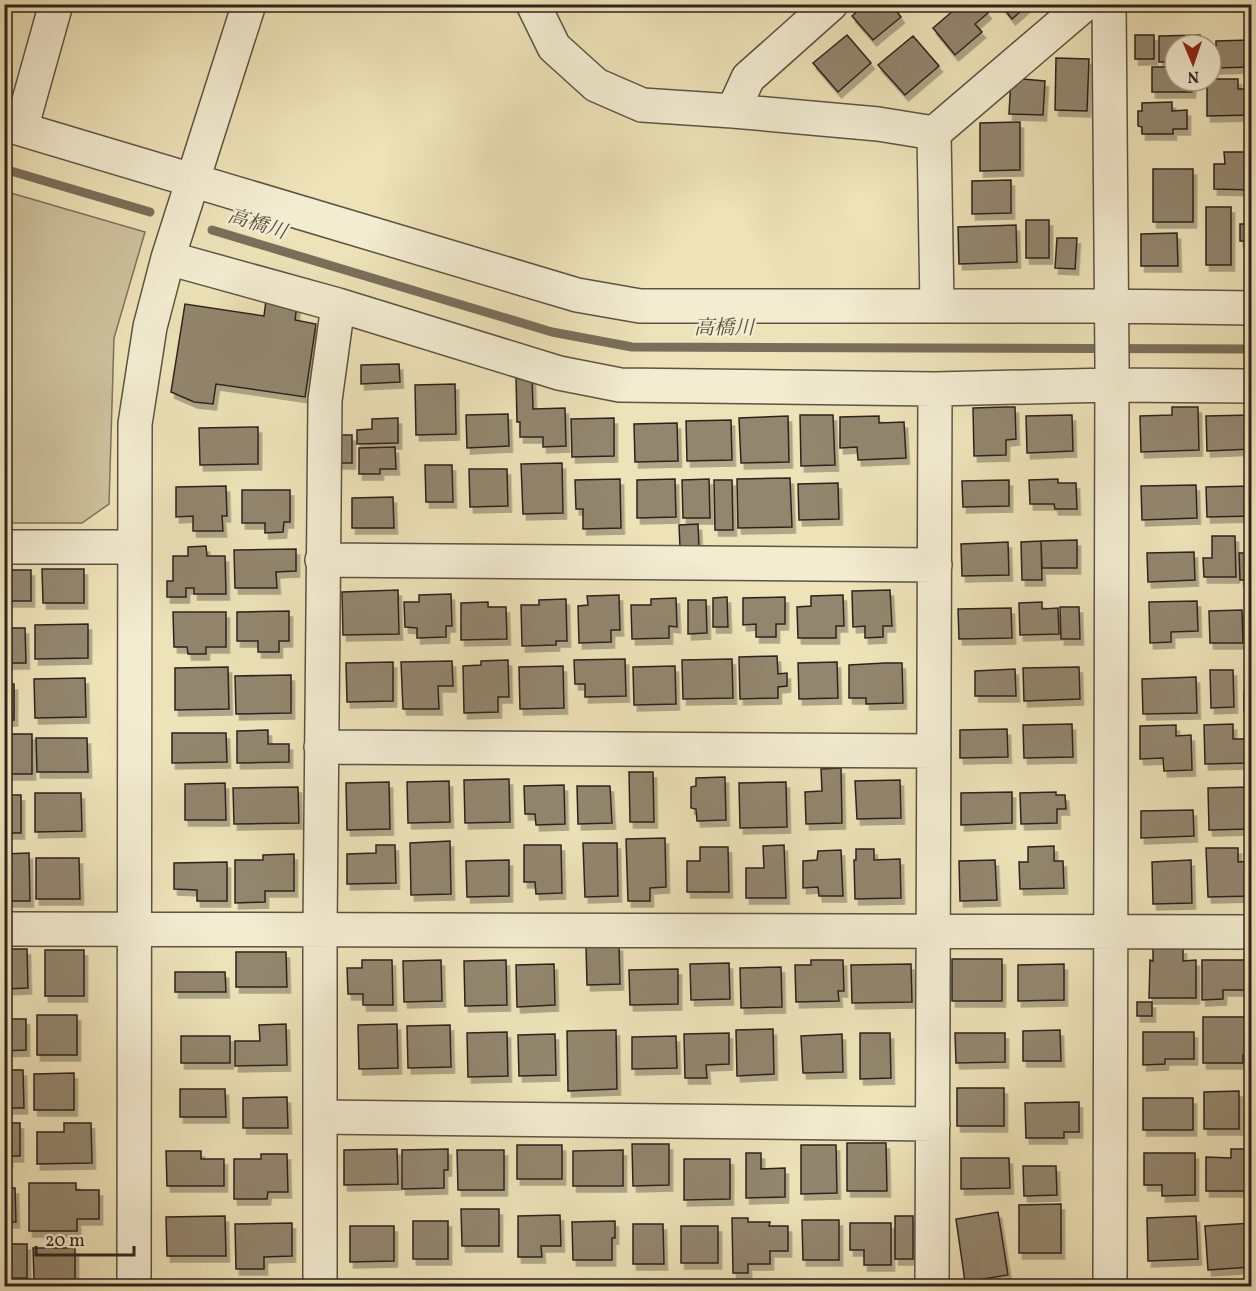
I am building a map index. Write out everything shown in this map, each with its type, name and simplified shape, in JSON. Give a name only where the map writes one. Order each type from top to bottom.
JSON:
[{"type":"street","points":[[56,4],[13,127],[577,295],[640,306],[937,306],[1111,347],[1251,386]]},
{"type":"street","points":[[134,1287],[135,424],[150,327],[168,258],[249,4]]},
{"type":"street","points":[[533,4],[554,47],[596,85],[642,105],[878,124],[934,133],[1085,4]]},
{"type":"street","points":[[733,111],[748,78],[831,4]]},
{"type":"street","points":[[1109,4],[1110,1287]]},
{"type":"street","points":[[934,133],[937,306]]},
{"type":"street","points":[[168,258],[338,305],[559,373],[620,385],[935,389],[1111,347],[1251,308]]},
{"type":"street","points":[[320,1287],[324,400],[338,305]]},
{"type":"street","points":[[932,1287],[935,389]]},
{"type":"street","points":[[4,547],[135,547]]},
{"type":"street","points":[[322,560],[935,565]]},
{"type":"street","points":[[321,747],[934,751]]},
{"type":"street","points":[[4,929],[1251,932]]},
{"type":"street","points":[[320,1117],[933,1124]]},
{"type":"shaded area","points":[[4,191],[145,232],[114,338],[109,504],[82,523],[5,523]]},
{"type":"building","points":[[865,4],[891,4],[901,17],[873,40],[852,16]]},
{"type":"building","points":[[961,4],[981,4],[988,13],[975,24],[982,32],[955,55],[933,28]]},
{"type":"building","points":[[1000,4],[1029,4],[1012,19]]},
{"type":"building","points":[[847,35],[871,63],[838,92],[813,63]]},
{"type":"building","points":[[1135,35],[1154,35],[1154,59],[1135,59]]},
{"type":"building","points":[[913,36],[939,66],[905,95],[878,65]]},
{"type":"building","points":[[1159,36],[1163,36],[1163,62],[1159,62]]},
{"type":"building","points":[[1250,40],[1251,67],[1223,68],[1223,41]]},
{"type":"building","points":[[1056,58],[1089,59],[1087,111],[1055,110]]},
{"type":"building","points":[[1152,67],[1163,67],[1163,92],[1152,92]]},
{"type":"building","points":[[1011,78],[1045,81],[1043,115],[1009,114]]},
{"type":"building","points":[[1223,79],[1238,79],[1238,89],[1252,89],[1252,115],[1207,116],[1207,93],[1223,93]]},
{"type":"building","points":[[1172,102],[1172,111],[1187,110],[1187,129],[1173,129],[1173,134],[1142,134],[1142,127],[1138,126],[1138,111],[1142,111],[1142,103]]},
{"type":"building","points":[[1020,122],[1020,170],[980,171],[980,123]]},
{"type":"building","points":[[1224,152],[1252,152],[1252,190],[1214,189],[1214,164],[1225,164]]},
{"type":"building","points":[[1153,169],[1193,169],[1193,222],[1153,222]]},
{"type":"building","points":[[1011,180],[1011,213],[972,214],[972,181]]},
{"type":"building","points":[[1206,207],[1231,207],[1231,265],[1206,265]]},
{"type":"building","points":[[1026,220],[1049,220],[1049,258],[1026,258]]},
{"type":"building","points":[[1240,224],[1252,224],[1252,241],[1240,241]]},
{"type":"building","points":[[1016,225],[1017,262],[959,264],[958,227]]},
{"type":"building","points":[[1177,233],[1178,266],[1141,266],[1141,234]]},
{"type":"building","points":[[1057,238],[1077,238],[1075,269],[1055,268]]},
{"type":"building","points":[[266,300],[297,305],[295,320],[316,324],[305,397],[216,384],[213,404],[194,402],[171,392],[185,304],[264,316]]},
{"type":"building","points":[[399,364],[400,382],[361,384],[361,365]]},
{"type":"building","points":[[532,375],[533,409],[565,408],[566,446],[543,447],[543,437],[520,437],[520,422],[517,422],[516,376]]},
{"type":"building","points":[[455,384],[456,434],[416,435],[415,385]]},
{"type":"building","points":[[1015,407],[1016,439],[1006,440],[1006,455],[974,456],[973,408]]},
{"type":"building","points":[[1172,407],[1198,407],[1199,450],[1141,452],[1140,416],[1172,415]]},
{"type":"building","points":[[508,414],[509,446],[467,448],[466,415]]},
{"type":"building","points":[[800,415],[833,415],[835,465],[801,466]]},
{"type":"building","points":[[1072,415],[1073,451],[1027,453],[1026,416]]},
{"type":"building","points":[[1252,415],[1252,449],[1207,451],[1206,416]]},
{"type":"building","points":[[788,416],[789,462],[741,463],[739,418]]},
{"type":"building","points":[[879,416],[879,423],[904,422],[906,458],[858,460],[857,447],[840,448],[840,417]]},
{"type":"building","points":[[398,418],[398,443],[357,444],[357,430],[372,429],[372,419]]},
{"type":"building","points":[[614,418],[614,456],[572,457],[571,419]]},
{"type":"building","points":[[731,420],[732,460],[687,461],[686,421]]},
{"type":"building","points":[[677,423],[678,461],[635,462],[634,424]]},
{"type":"building","points":[[258,427],[258,464],[200,465],[199,428]]},
{"type":"building","points":[[336,435],[352,435],[352,463],[337,463]]},
{"type":"building","points":[[395,447],[396,469],[380,469],[380,474],[359,474],[359,448]]},
{"type":"building","points":[[562,463],[563,513],[523,514],[521,464]]},
{"type":"building","points":[[425,465],[452,465],[453,502],[426,502]]},
{"type":"building","points":[[469,469],[507,469],[508,506],[470,507]]},
{"type":"building","points":[[790,478],[792,527],[738,528],[737,479]]},
{"type":"building","points":[[620,479],[621,528],[583,529],[583,509],[576,509],[575,480]]},
{"type":"building","points":[[675,479],[676,517],[637,518],[637,480]]},
{"type":"building","points":[[709,479],[710,518],[683,518],[682,480]]},
{"type":"building","points":[[1058,479],[1058,483],[1076,483],[1077,509],[1055,509],[1054,504],[1030,504],[1029,480]]},
{"type":"building","points":[[714,480],[732,480],[733,530],[715,530]]},
{"type":"building","points":[[1009,480],[1009,506],[963,507],[962,481]]},
{"type":"building","points":[[838,483],[839,519],[799,520],[798,484]]},
{"type":"building","points":[[1196,485],[1197,518],[1142,520],[1141,486]]},
{"type":"building","points":[[226,486],[227,516],[222,516],[223,531],[193,531],[193,516],[176,517],[176,487]]},
{"type":"building","points":[[1252,486],[1252,516],[1207,517],[1206,487]]},
{"type":"building","points":[[242,490],[290,490],[290,522],[284,522],[283,532],[265,533],[265,523],[242,523]]},
{"type":"building","points":[[393,497],[394,528],[352,528],[352,498]]},
{"type":"building","points":[[698,524],[699,547],[680,547],[679,525]]},
{"type":"building","points":[[1212,536],[1235,536],[1236,577],[1204,577],[1203,558],[1212,558]]},
{"type":"building","points":[[1077,540],[1077,568],[1042,568],[1041,541]]},
{"type":"building","points":[[1041,541],[1042,580],[1022,580],[1021,542]]},
{"type":"building","points":[[1008,542],[1009,575],[962,576],[961,544]]},
{"type":"building","points":[[206,546],[207,556],[225,556],[226,594],[194,594],[194,588],[186,588],[186,597],[167,597],[167,581],[173,581],[173,556],[188,556],[188,547]]},
{"type":"building","points":[[296,549],[296,571],[276,572],[277,588],[235,588],[234,550]]},
{"type":"building","points":[[1194,552],[1195,580],[1148,582],[1147,553]]},
{"type":"building","points":[[1239,553],[1252,553],[1252,580],[1240,580]]},
{"type":"building","points":[[42,569],[84,569],[84,603],[43,603]]},
{"type":"building","points":[[4,570],[31,570],[31,601],[4,601]]},
{"type":"building","points":[[398,590],[399,634],[343,635],[342,592]]},
{"type":"building","points":[[890,590],[892,626],[883,626],[883,637],[865,638],[865,626],[853,627],[852,591]]},
{"type":"building","points":[[451,594],[452,626],[446,626],[446,637],[417,638],[417,628],[405,627],[404,602],[419,602],[419,595]]},
{"type":"building","points":[[619,595],[620,630],[611,630],[611,642],[579,643],[578,606],[588,605],[587,596]]},
{"type":"building","points":[[843,595],[844,626],[836,626],[836,638],[798,638],[797,607],[811,606],[811,596]]},
{"type":"building","points":[[727,597],[728,627],[713,627],[713,598]]},
{"type":"building","points":[[785,597],[785,624],[776,624],[776,637],[756,637],[756,624],[743,625],[743,598]]},
{"type":"building","points":[[676,598],[677,627],[669,626],[669,638],[632,639],[631,605],[651,605],[651,599]]},
{"type":"building","points":[[566,599],[567,641],[556,641],[556,645],[522,646],[521,605],[539,605],[539,600]]},
{"type":"building","points":[[688,600],[706,600],[707,633],[688,634]]},
{"type":"building","points":[[1197,601],[1198,631],[1171,632],[1171,642],[1150,643],[1149,602]]},
{"type":"building","points":[[488,602],[488,607],[506,607],[507,639],[461,640],[461,603]]},
{"type":"building","points":[[1042,602],[1042,609],[1058,608],[1059,634],[1020,635],[1019,603]]},
{"type":"building","points":[[1060,607],[1079,607],[1080,639],[1061,639]]},
{"type":"building","points":[[1011,608],[1012,638],[959,639],[958,609]]},
{"type":"building","points":[[1242,610],[1243,643],[1210,643],[1209,611]]},
{"type":"building","points":[[289,611],[289,641],[279,641],[279,652],[258,652],[258,641],[237,641],[237,612]]},
{"type":"building","points":[[173,612],[226,612],[226,647],[206,647],[206,654],[188,654],[187,647],[174,647]]},
{"type":"building","points":[[88,624],[88,658],[35,659],[35,625]]},
{"type":"building","points":[[4,628],[25,628],[26,663],[4,663]]},
{"type":"building","points":[[777,656],[778,674],[787,673],[787,686],[778,687],[778,698],[740,699],[739,657]]},
{"type":"building","points":[[625,659],[626,696],[585,697],[585,684],[575,684],[574,660]]},
{"type":"building","points":[[732,659],[733,698],[683,699],[682,660]]},
{"type":"building","points":[[508,660],[509,697],[498,697],[498,712],[464,713],[463,666],[481,665],[481,661]]},
{"type":"building","points":[[452,661],[453,686],[438,686],[439,709],[403,709],[401,662]]},
{"type":"building","points":[[393,662],[393,701],[347,702],[346,663]]},
{"type":"building","points":[[837,662],[838,698],[799,699],[798,663]]},
{"type":"building","points":[[902,663],[903,703],[866,704],[866,698],[849,698],[849,665]]},
{"type":"building","points":[[563,666],[564,708],[520,709],[519,667]]},
{"type":"building","points":[[675,666],[676,704],[634,705],[633,667]]},
{"type":"building","points":[[228,667],[229,709],[175,710],[175,668]]},
{"type":"building","points":[[1079,667],[1080,699],[1024,701],[1023,668]]},
{"type":"building","points":[[1015,669],[1016,696],[975,696],[975,671]]},
{"type":"building","points":[[1210,670],[1233,670],[1234,707],[1211,708]]},
{"type":"building","points":[[291,675],[291,713],[236,714],[235,676]]},
{"type":"building","points":[[1196,677],[1197,713],[1143,714],[1142,679]]},
{"type":"building","points":[[85,678],[86,717],[35,718],[34,679]]},
{"type":"building","points":[[4,684],[14,684],[14,720],[4,720]]},
{"type":"building","points":[[1244,692],[1252,692],[1252,710],[1244,711]]},
{"type":"building","points":[[1072,724],[1073,757],[1024,758],[1023,725]]},
{"type":"building","points":[[1233,724],[1233,739],[1252,739],[1252,763],[1205,764],[1204,725]]},
{"type":"building","points":[[1176,725],[1176,736],[1191,735],[1192,770],[1164,771],[1163,758],[1140,759],[1140,726]]},
{"type":"building","points":[[1007,729],[1008,757],[960,758],[960,730]]},
{"type":"building","points":[[268,730],[268,744],[289,744],[289,762],[237,763],[237,731]]},
{"type":"building","points":[[172,733],[226,733],[227,762],[172,763]]},
{"type":"building","points":[[4,734],[32,734],[32,774],[4,774]]},
{"type":"building","points":[[36,738],[87,738],[88,772],[37,772]]},
{"type":"building","points":[[841,768],[842,823],[806,824],[805,792],[822,791],[821,769]]},
{"type":"building","points":[[629,772],[653,772],[654,822],[630,822]]},
{"type":"building","points":[[725,777],[726,820],[697,821],[696,809],[691,808],[691,787],[696,786],[696,778]]},
{"type":"building","points":[[509,779],[510,822],[465,823],[464,780]]},
{"type":"building","points":[[900,780],[901,818],[857,819],[855,781]]},
{"type":"building","points":[[449,781],[450,822],[408,823],[407,782]]},
{"type":"building","points":[[389,782],[390,829],[347,830],[346,783]]},
{"type":"building","points":[[786,782],[787,827],[740,828],[739,783]]},
{"type":"building","points":[[225,783],[226,820],[185,820],[185,784]]},
{"type":"building","points":[[564,785],[565,824],[536,825],[535,814],[525,814],[524,786]]},
{"type":"building","points":[[577,786],[610,786],[612,823],[578,824]]},
{"type":"building","points":[[298,787],[299,823],[234,824],[233,788]]},
{"type":"building","points":[[1252,787],[1252,829],[1209,830],[1208,788]]},
{"type":"building","points":[[1012,792],[1012,823],[961,825],[961,793]]},
{"type":"building","points":[[1056,792],[1056,795],[1065,795],[1066,809],[1057,809],[1057,823],[1021,824],[1020,793]]},
{"type":"building","points":[[35,793],[81,793],[82,831],[35,832]]},
{"type":"building","points":[[4,795],[21,795],[21,833],[4,833]]},
{"type":"building","points":[[1193,810],[1194,836],[1141,838],[1141,811]]},
{"type":"building","points":[[665,838],[666,887],[650,888],[650,901],[628,901],[626,839]]},
{"type":"building","points":[[450,841],[451,894],[411,895],[410,843]]},
{"type":"building","points":[[583,843],[617,843],[618,896],[585,897]]},
{"type":"building","points":[[376,845],[395,845],[396,883],[347,884],[347,854],[376,853]]},
{"type":"building","points":[[524,845],[561,845],[562,893],[536,894],[535,882],[524,882]]},
{"type":"building","points":[[784,845],[786,898],[746,898],[746,868],[764,868],[763,846]]},
{"type":"building","points":[[1054,846],[1054,861],[1063,861],[1064,888],[1020,889],[1019,862],[1028,862],[1028,847]]},
{"type":"building","points":[[700,847],[728,847],[729,892],[687,892],[687,861],[700,861]]},
{"type":"building","points":[[1206,848],[1238,848],[1238,862],[1252,861],[1252,896],[1208,897]]},
{"type":"building","points":[[856,849],[874,849],[874,860],[900,859],[901,898],[855,899]]},
{"type":"building","points":[[841,850],[843,896],[819,896],[818,887],[803,888],[803,861],[817,860],[818,851]]},
{"type":"building","points":[[29,853],[30,901],[4,901],[4,854]]},
{"type":"building","points":[[294,854],[294,891],[265,891],[265,902],[235,903],[235,860],[263,860],[263,855]]},
{"type":"building","points":[[36,858],[79,858],[80,899],[36,899]]},
{"type":"building","points":[[509,860],[509,896],[467,897],[466,861]]},
{"type":"building","points":[[995,860],[997,900],[960,901],[959,861]]},
{"type":"building","points":[[1191,860],[1192,903],[1153,904],[1152,862]]},
{"type":"building","points":[[227,862],[227,901],[197,901],[197,890],[174,889],[174,863]]},
{"type":"building","points":[[619,945],[620,984],[587,985],[586,946]]},
{"type":"building","points":[[1153,948],[1183,948],[1183,961],[1196,960],[1196,998],[1149,998],[1150,960],[1153,961]]},
{"type":"building","points":[[4,949],[27,949],[28,988],[4,989]]},
{"type":"building","points":[[45,950],[84,950],[84,996],[45,996]]},
{"type":"building","points":[[236,952],[286,952],[287,987],[236,987]]},
{"type":"building","points":[[952,959],[1002,959],[1002,1001],[952,1001]]},
{"type":"building","points":[[362,960],[392,960],[393,1005],[363,1005],[363,994],[348,994],[347,968],[362,968]]},
{"type":"building","points":[[441,960],[442,1001],[404,1002],[403,961]]},
{"type":"building","points":[[506,960],[507,1005],[465,1006],[464,961]]},
{"type":"building","points":[[811,960],[843,960],[844,991],[838,991],[839,1001],[796,1002],[795,965],[811,965]]},
{"type":"building","points":[[1202,960],[1252,960],[1252,990],[1223,990],[1223,999],[1202,1000]]},
{"type":"building","points":[[729,963],[730,999],[691,1000],[690,964]]},
{"type":"building","points":[[554,964],[555,1005],[517,1007],[516,965]]},
{"type":"building","points":[[911,964],[912,1002],[852,1003],[851,965]]},
{"type":"building","points":[[1064,964],[1064,1000],[1018,1001],[1018,965]]},
{"type":"building","points":[[781,967],[782,1007],[741,1008],[740,968]]},
{"type":"building","points":[[678,969],[678,1004],[630,1005],[629,970]]},
{"type":"building","points":[[175,972],[225,972],[226,992],[175,992]]},
{"type":"building","points":[[1137,1002],[1152,1002],[1152,1016],[1137,1016]]},
{"type":"building","points":[[4,1012],[6,1019],[26,1019],[26,1050],[4,1051]]},
{"type":"building","points":[[37,1015],[77,1015],[77,1055],[37,1055]]},
{"type":"building","points":[[1203,1017],[1252,1017],[1252,1055],[1243,1055],[1243,1063],[1203,1063]]},
{"type":"building","points":[[286,1024],[287,1065],[235,1066],[235,1041],[260,1041],[259,1025]]},
{"type":"building","points":[[397,1024],[398,1068],[359,1069],[358,1025]]},
{"type":"building","points":[[450,1025],[451,1067],[408,1068],[407,1026]]},
{"type":"building","points":[[773,1029],[774,1074],[737,1076],[736,1030]]},
{"type":"building","points":[[616,1030],[617,1089],[568,1091],[567,1031]]},
{"type":"building","points":[[1060,1030],[1061,1061],[1023,1061],[1023,1031]]},
{"type":"building","points":[[507,1032],[508,1076],[468,1077],[467,1033]]},
{"type":"building","points":[[1143,1032],[1194,1032],[1194,1059],[1165,1059],[1165,1064],[1143,1065]]},
{"type":"building","points":[[729,1033],[729,1064],[706,1065],[707,1078],[685,1078],[684,1034]]},
{"type":"building","points":[[860,1033],[890,1033],[891,1078],[860,1079]]},
{"type":"building","points":[[955,1033],[1005,1033],[1005,1062],[956,1063]]},
{"type":"building","points":[[555,1034],[556,1075],[519,1076],[518,1035]]},
{"type":"building","points":[[842,1034],[843,1072],[803,1073],[801,1036]]},
{"type":"building","points":[[181,1036],[230,1036],[230,1063],[181,1063]]},
{"type":"building","points":[[676,1036],[677,1068],[632,1069],[632,1037]]},
{"type":"building","points":[[4,1070],[23,1070],[24,1108],[4,1108]]},
{"type":"building","points":[[74,1073],[74,1110],[34,1110],[34,1074]]},
{"type":"building","points":[[957,1088],[1004,1088],[1004,1126],[957,1126]]},
{"type":"building","points":[[180,1089],[225,1089],[226,1117],[180,1117]]},
{"type":"building","points":[[1239,1091],[1239,1129],[1204,1129],[1204,1092]]},
{"type":"building","points":[[1246,1093],[1252,1093],[1252,1132],[1246,1132]]},
{"type":"building","points":[[287,1097],[288,1128],[243,1128],[243,1098]]},
{"type":"building","points":[[1143,1098],[1193,1098],[1193,1130],[1143,1130]]},
{"type":"building","points":[[1079,1102],[1079,1132],[1064,1132],[1064,1138],[1026,1138],[1025,1103]]},
{"type":"building","points":[[4,1123],[20,1123],[20,1156],[9,1156],[9,1162],[4,1162]]},
{"type":"building","points":[[64,1123],[91,1123],[92,1163],[37,1164],[37,1132],[64,1132]]},
{"type":"building","points":[[847,1143],[886,1143],[887,1191],[847,1191]]},
{"type":"building","points":[[632,1144],[669,1144],[669,1185],[633,1186]]},
{"type":"building","points":[[517,1145],[562,1145],[562,1179],[517,1179]]},
{"type":"building","points":[[801,1145],[836,1145],[837,1193],[801,1194]]},
{"type":"building","points":[[397,1149],[398,1184],[344,1185],[344,1150]]},
{"type":"building","points":[[448,1149],[448,1170],[444,1170],[444,1188],[402,1189],[402,1150]]},
{"type":"building","points":[[1231,1149],[1252,1149],[1252,1191],[1206,1191],[1206,1157],[1231,1158]]},
{"type":"building","points":[[457,1150],[504,1150],[504,1190],[458,1190]]},
{"type":"building","points":[[623,1150],[623,1186],[573,1186],[573,1151]]},
{"type":"building","points":[[166,1151],[201,1151],[201,1159],[224,1159],[224,1186],[167,1186]]},
{"type":"building","points":[[746,1153],[761,1153],[761,1169],[785,1168],[785,1197],[746,1198]]},
{"type":"building","points":[[1144,1153],[1195,1153],[1195,1195],[1162,1196],[1162,1185],[1144,1185]]},
{"type":"building","points":[[261,1154],[287,1154],[288,1192],[268,1192],[267,1199],[234,1199],[234,1159],[261,1159]]},
{"type":"building","points":[[961,1158],[1009,1158],[1010,1188],[961,1189]]},
{"type":"building","points":[[684,1159],[730,1159],[730,1199],[684,1200]]},
{"type":"building","points":[[1023,1166],[1056,1166],[1057,1195],[1024,1196]]},
{"type":"building","points":[[29,1183],[76,1183],[76,1190],[99,1190],[99,1219],[77,1219],[77,1231],[29,1231]]},
{"type":"building","points":[[4,1188],[15,1188],[16,1222],[4,1222]]},
{"type":"building","points":[[1061,1204],[1061,1253],[1019,1253],[1019,1205]]},
{"type":"building","points":[[461,1209],[499,1209],[499,1246],[462,1246]]},
{"type":"building","points":[[998,1212],[1008,1275],[965,1282],[956,1219]]},
{"type":"building","points":[[560,1215],[561,1246],[541,1246],[542,1257],[518,1257],[518,1216]]},
{"type":"building","points":[[225,1216],[226,1256],[167,1256],[166,1217]]},
{"type":"building","points":[[895,1216],[913,1216],[913,1259],[895,1259]]},
{"type":"building","points":[[1196,1216],[1198,1259],[1148,1261],[1147,1218]]},
{"type":"building","points":[[732,1218],[748,1218],[748,1222],[770,1222],[769,1226],[788,1226],[788,1251],[770,1251],[770,1264],[748,1264],[748,1273],[733,1273]]},
{"type":"building","points":[[802,1220],[839,1220],[839,1260],[803,1260]]},
{"type":"building","points":[[413,1221],[448,1221],[448,1259],[413,1259]]},
{"type":"building","points":[[615,1221],[612,1260],[573,1260],[572,1222]]},
{"type":"building","points":[[292,1223],[292,1256],[264,1257],[264,1269],[236,1269],[235,1224]]},
{"type":"building","points":[[850,1223],[891,1223],[891,1265],[864,1265],[864,1250],[850,1250]]},
{"type":"building","points":[[1252,1223],[1252,1267],[1208,1270],[1205,1226]]},
{"type":"building","points":[[633,1224],[663,1224],[664,1264],[633,1264]]},
{"type":"building","points":[[350,1226],[394,1226],[394,1261],[350,1262]]},
{"type":"building","points":[[681,1226],[718,1226],[718,1263],[681,1263]]},
{"type":"building","points":[[4,1244],[27,1244],[27,1278],[4,1278]]},
{"type":"building","points":[[33,1248],[75,1248],[75,1279],[34,1280]]},
{"type":"waterway","name":"高橋川","points":[[4,169],[150,212]]},
{"type":"waterway","name":"高橋川","points":[[212,230],[552,332],[632,347],[1252,349]]}]
